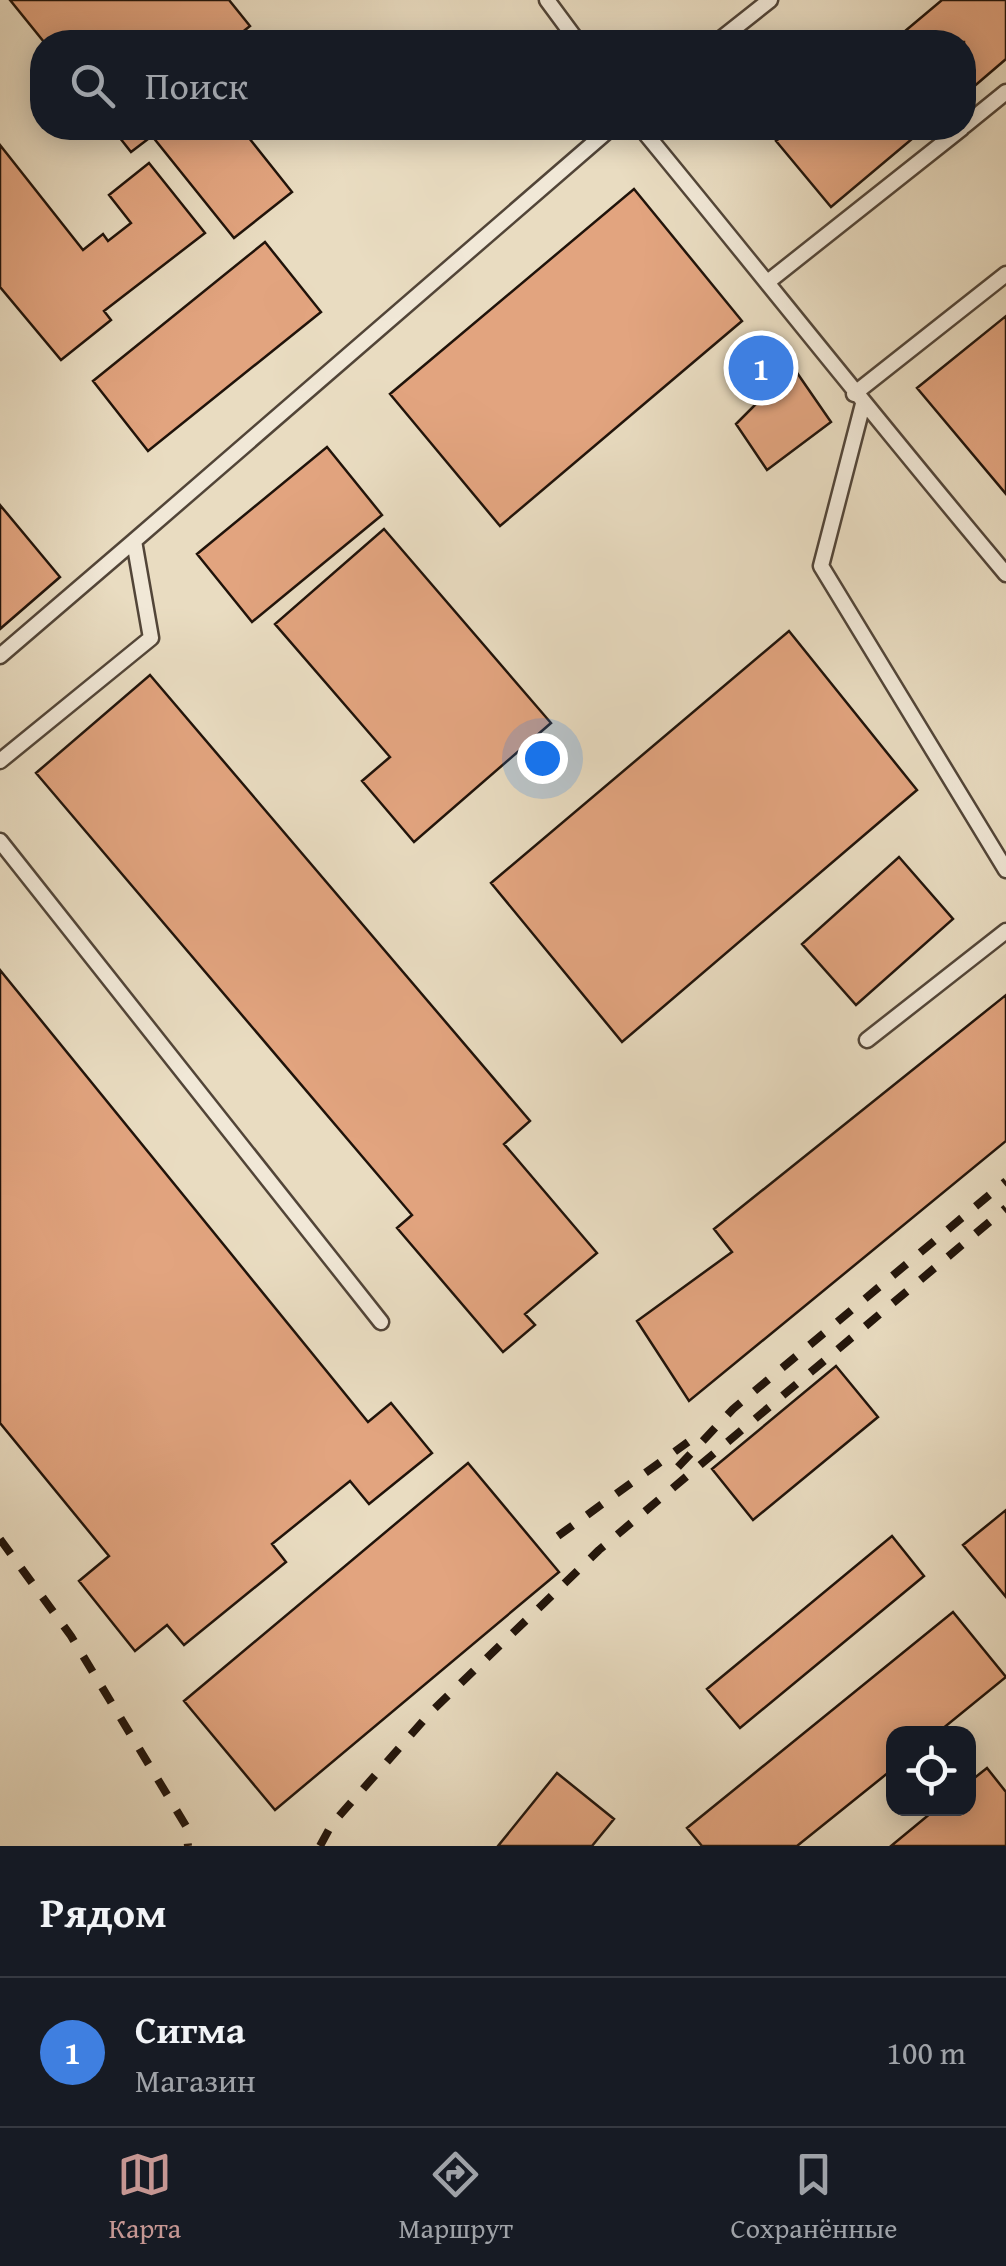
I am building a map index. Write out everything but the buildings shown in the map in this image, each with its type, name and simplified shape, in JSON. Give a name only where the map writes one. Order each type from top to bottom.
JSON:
[{"type":"lane","points":[[546,0],[569,30]]},
{"type":"lane","points":[[731,30],[770,0]]},
{"type":"lane","points":[[976,116],[1006,92]]},
{"type":"lane","points":[[0,656],[598,140]]},
{"type":"lane","points":[[651,140],[769,281],[858,399],[1006,574]]},
{"type":"lane","points":[[769,281],[947,140]]},
{"type":"lane","points":[[1006,274],[858,399],[821,566],[1006,870]]},
{"type":"lane","points":[[0,761],[150,638],[134,541]]},
{"type":"lane","points":[[0,841],[381,1322]]},
{"type":"lane","points":[[868,1040],[1006,931]]},
{"type":"railway","points":[[678,1467],[733,1409],[1006,1181]]},
{"type":"railway","points":[[320,1846],[332,1824],[431,1712],[599,1550],[1006,1208]]},
{"type":"railway","points":[[558,1536],[688,1442]]},
{"type":"railway","points":[[0,1539],[71,1636],[186,1826],[188,1846]]},
{"type":"place","name":"Сигма","points":[[761,368]]}]
